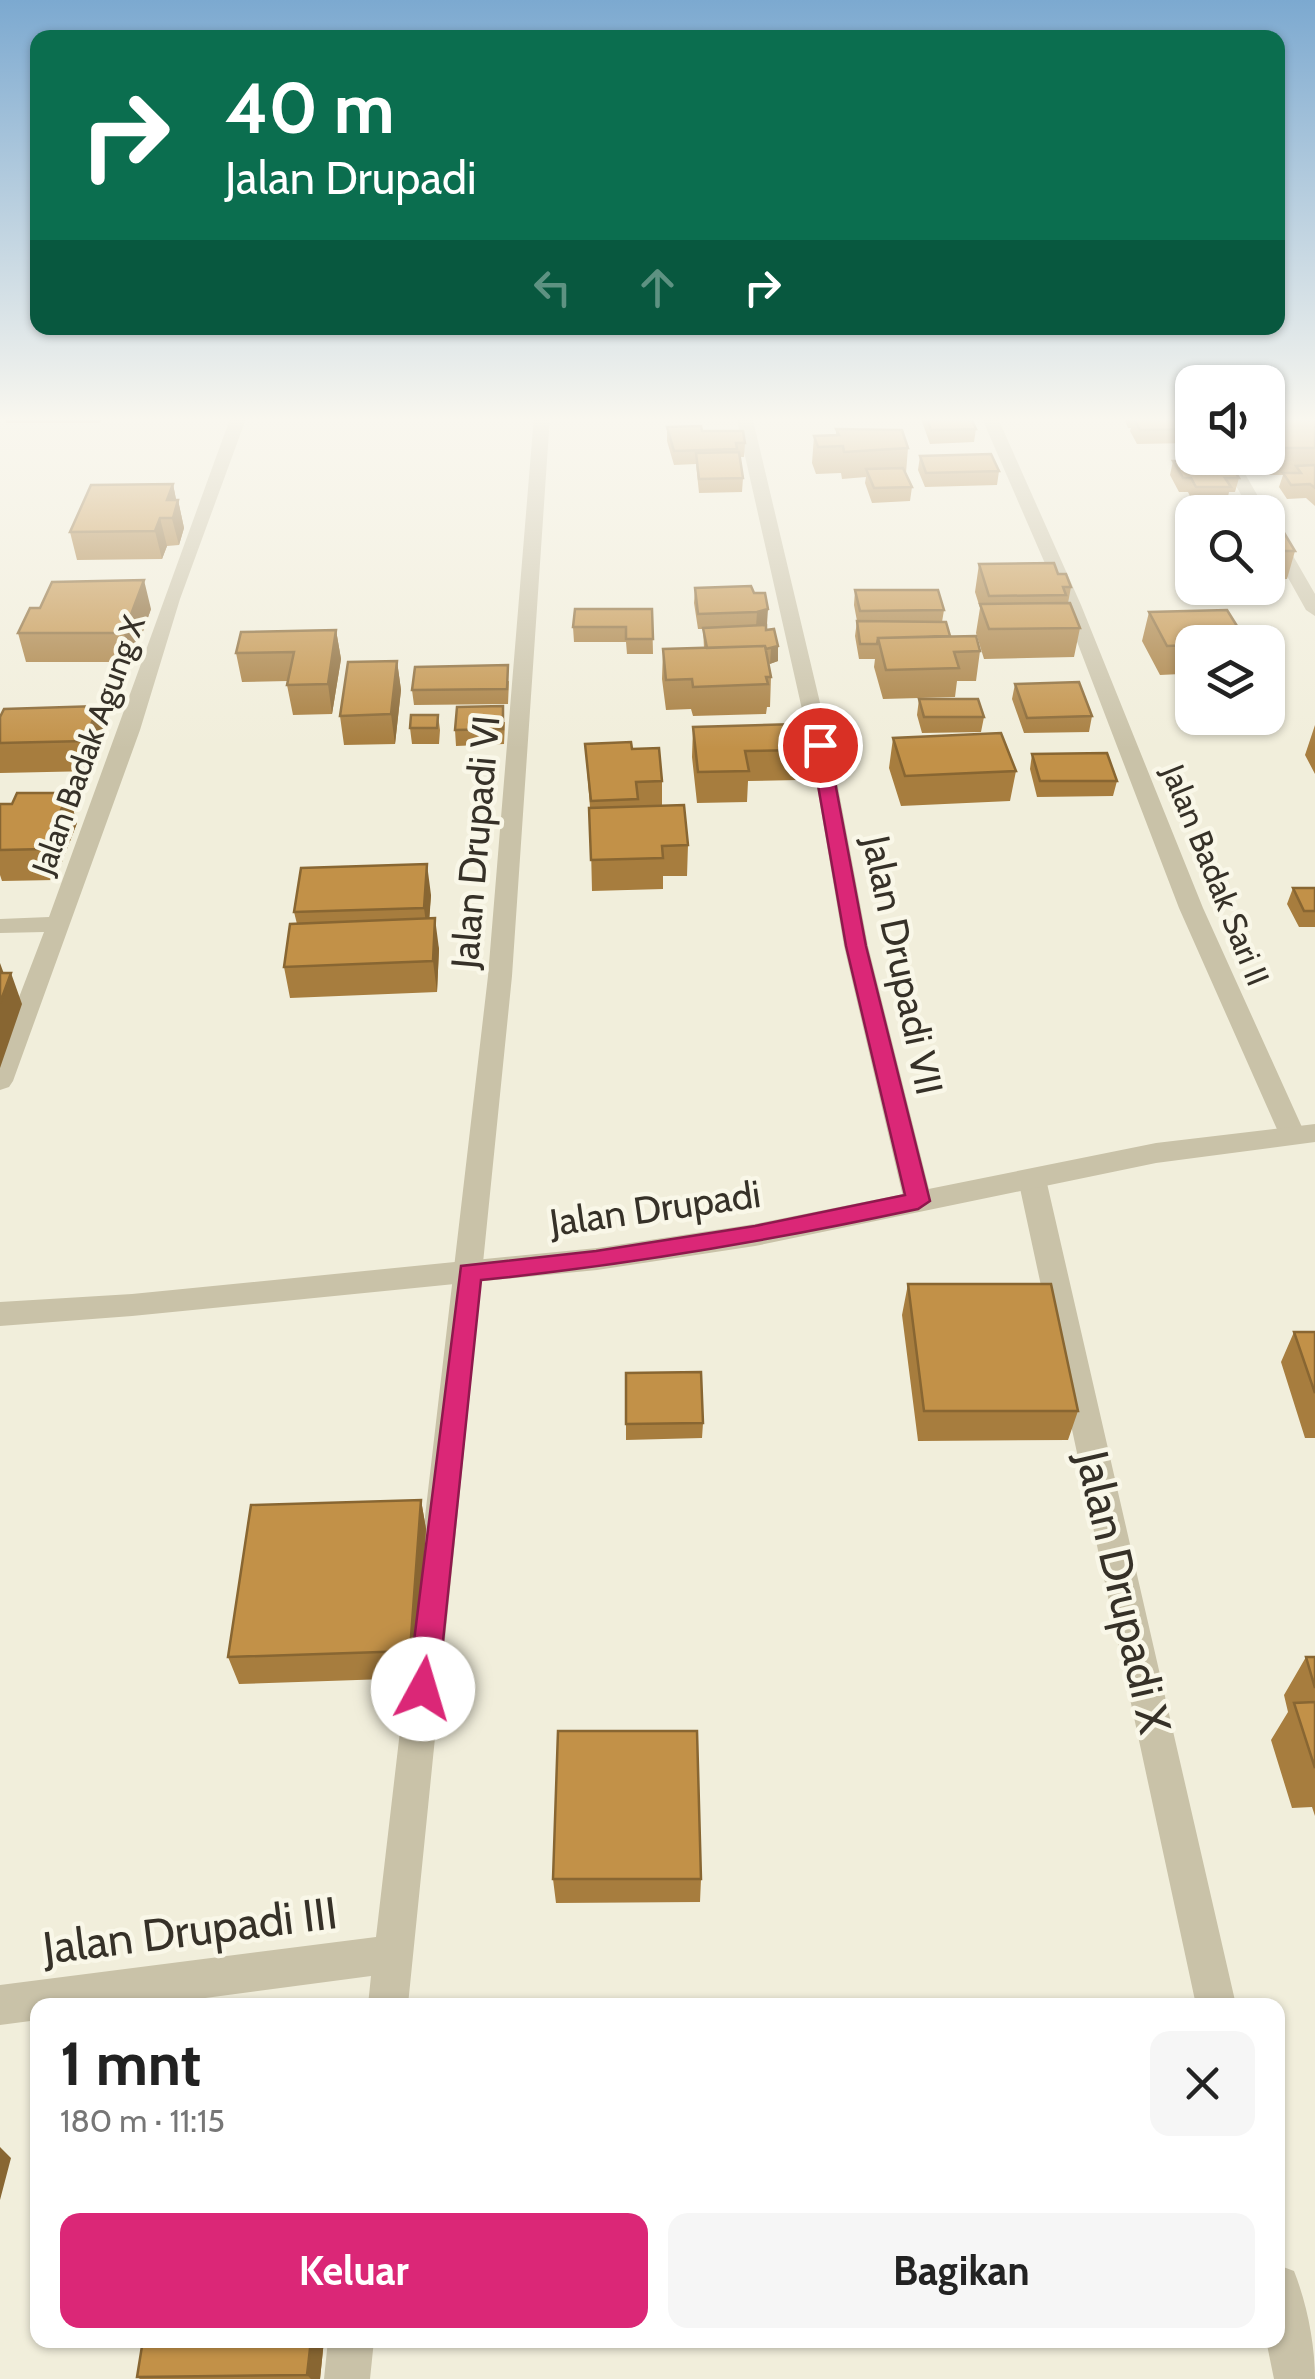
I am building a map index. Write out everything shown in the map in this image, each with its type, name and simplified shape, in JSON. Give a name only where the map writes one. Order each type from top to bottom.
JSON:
[{"type":"street","name":"Jalan Badak Agung X","points":[[0,1081],[130,730],[198,527]]},
{"type":"street","name":"Jalan Drupadi VI","points":[[389,1998],[470,1272],[504,920],[534,527]]},
{"type":"street","name":"Jalan Drupadi VII","points":[[770,527],[820,745],[856,946],[918,1201]]},
{"type":"street","name":"Jalan Badak Sari II","points":[[1038,527],[1191,908],[1304,1134]]},
{"type":"street","points":[[1285,558],[1315,610]]},
{"type":"street","points":[[0,926],[56,924]]},
{"type":"street","name":"Jalan Drupadi","points":[[0,1314],[596,1260],[755,1235],[1156,1152],[1304,1134]]},
{"type":"street","name":"Jalan Drupadi X","points":[[1032,1178],[1214,1998]]},
{"type":"street","name":"Jalan Drupadi III","points":[[54,1998],[393,1954]]},
{"type":"street","name":"Jalan Drupadi III","points":[[0,2005],[30,2001]]},
{"type":"street","points":[[1285,2321],[1297,2379]]},
{"type":"street","points":[[347,2379],[351,2348]]},
{"type":"building","points":[[72,527],[157,527],[155,531],[70,532]]},
{"type":"building","points":[[1285,534],[1295,551],[1285,551]]},
{"type":"building","points":[[1054,563],[1058,574],[1066,574],[1071,587],[1063,587],[1066,595],[989,596],[979,564]]},
{"type":"building","points":[[144,580],[124,633],[18,633],[30,608],[40,608],[52,582]]},
{"type":"building","points":[[751,586],[754,593],[765,593],[768,609],[698,614],[695,588]]},
{"type":"building","points":[[855,590],[938,590],[944,610],[860,611]]},
{"type":"building","points":[[1070,603],[1080,628],[989,629],[980,604]]},
{"type":"building","points":[[575,609],[652,609],[653,639],[626,639],[626,627],[573,627]]},
{"type":"building","points":[[1227,610],[1236,625],[1175,625],[1175,646],[1167,646],[1149,612]]},
{"type":"building","points":[[857,621],[946,622],[950,636],[878,638],[877,644],[860,644]]},
{"type":"building","points":[[766,625],[766,630],[774,629],[778,646],[707,648],[703,628]]},
{"type":"building","points":[[336,630],[328,684],[287,685],[294,652],[236,653],[241,632]]},
{"type":"building","points":[[976,636],[980,651],[954,652],[959,668],[886,670],[878,638]]},
{"type":"building","points":[[765,646],[771,677],[766,677],[768,684],[693,687],[692,679],[666,680],[663,649]]},
{"type":"building","points":[[397,661],[391,714],[340,716],[348,662]]},
{"type":"building","points":[[508,665],[507,689],[412,690],[415,667]]},
{"type":"building","points":[[1079,682],[1092,716],[1027,718],[1015,684]]},
{"type":"building","points":[[919,699],[978,699],[984,717],[924,717]]},
{"type":"building","points":[[98,706],[85,741],[0,743],[0,717],[4,709]]},
{"type":"building","points":[[503,706],[503,729],[455,730],[457,707]]},
{"type":"building","points":[[411,715],[438,715],[437,728],[410,728]]},
{"type":"building","points":[[796,724],[800,750],[745,751],[749,771],[698,772],[693,727]]},
{"type":"building","points":[[1001,733],[1016,771],[905,776],[893,738]]},
{"type":"building","points":[[631,742],[632,749],[659,748],[662,781],[636,782],[638,799],[591,801],[585,744]]},
{"type":"building","points":[[1107,753],[1117,781],[1040,781],[1032,754]]},
{"type":"building","points":[[17,793],[68,793],[45,849],[0,850],[0,804],[12,804]]},
{"type":"building","points":[[684,805],[688,845],[662,846],[663,858],[591,860],[589,808]]},
{"type":"building","points":[[427,864],[424,908],[294,912],[301,868]]},
{"type":"building","points":[[1293,888],[1315,888],[1315,911],[1304,911]]},
{"type":"building","points":[[435,918],[433,961],[284,967],[290,924]]},
{"type":"building","points":[[0,973],[11,973],[0,1003]]},
{"type":"building","points":[[908,1284],[1051,1284],[1078,1411],[924,1411]]},
{"type":"building","points":[[1294,1332],[1315,1332],[1315,1393]]},
{"type":"building","points":[[701,1372],[703,1423],[626,1424],[626,1373]]},
{"type":"building","points":[[421,1500],[410,1651],[228,1657],[251,1505]]},
{"type":"building","points":[[1306,1657],[1315,1657],[1315,1688]]},
{"type":"building","points":[[1315,1702],[1315,1768],[1294,1703]]},
{"type":"building","points":[[558,1731],[697,1731],[701,1879],[553,1879]]},
{"type":"building","points":[[142,2348],[310,2348],[307,2375],[137,2377]]},
{"type":"route","points":[[423,1689],[470,1272],[596,1260],[755,1235],[918,1201],[856,946],[820,745]]}]
